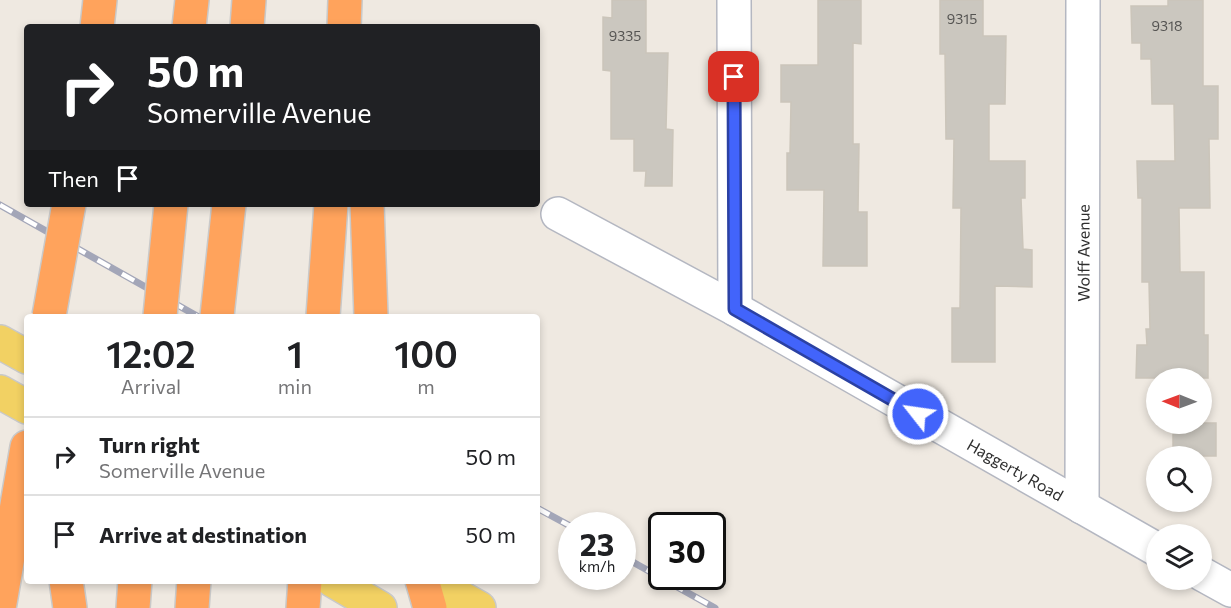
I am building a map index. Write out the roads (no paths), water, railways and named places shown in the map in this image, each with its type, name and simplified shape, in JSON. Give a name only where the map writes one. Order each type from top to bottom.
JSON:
[{"type":"highway","points":[[97,24],[100,0]]},
{"type":"highway","points":[[189,24],[192,0]]},
{"type":"highway","points":[[246,24],[249,0]]},
{"type":"highway","points":[[344,24],[345,0]]},
{"type":"highway","points":[[362,0],[363,24]]},
{"type":"highway","points":[[50,314],[68,207]]},
{"type":"highway","points":[[66,314],[76,207]]},
{"type":"highway","points":[[160,314],[171,207]]},
{"type":"highway","points":[[217,314],[229,207]]},
{"type":"highway","points":[[323,314],[332,207]]},
{"type":"highway","points":[[367,207],[371,314]]},
{"type":"highway","points":[[0,603],[24,464]]},
{"type":"highway","points":[[67,584],[70,608]]},
{"type":"highway","points":[[133,608],[135,584]]},
{"type":"highway","points":[[192,608],[194,584]]},
{"type":"highway","points":[[303,608],[305,584]]},
{"type":"highway","points":[[423,584],[430,608]]},
{"type":"main road","points":[[0,342],[24,355]]},
{"type":"main road","points":[[0,392],[24,405]]},
{"type":"main road","points":[[339,584],[381,608]]},
{"type":"main road","points":[[436,584],[479,608]]},
{"type":"street","points":[[734,0],[735,309]]},
{"type":"street","name":"Wolff Avenue","points":[[1082,507],[1083,0]]},
{"type":"street","name":"Haggerty Road","points":[[558,214],[735,309],[1146,543]]},
{"type":"street","points":[[1212,580],[1231,590]]},
{"type":"railway","points":[[0,205],[193,314]]},
{"type":"railway","points":[[540,510],[558,519]]},
{"type":"railway","points":[[636,564],[715,608]]}]
